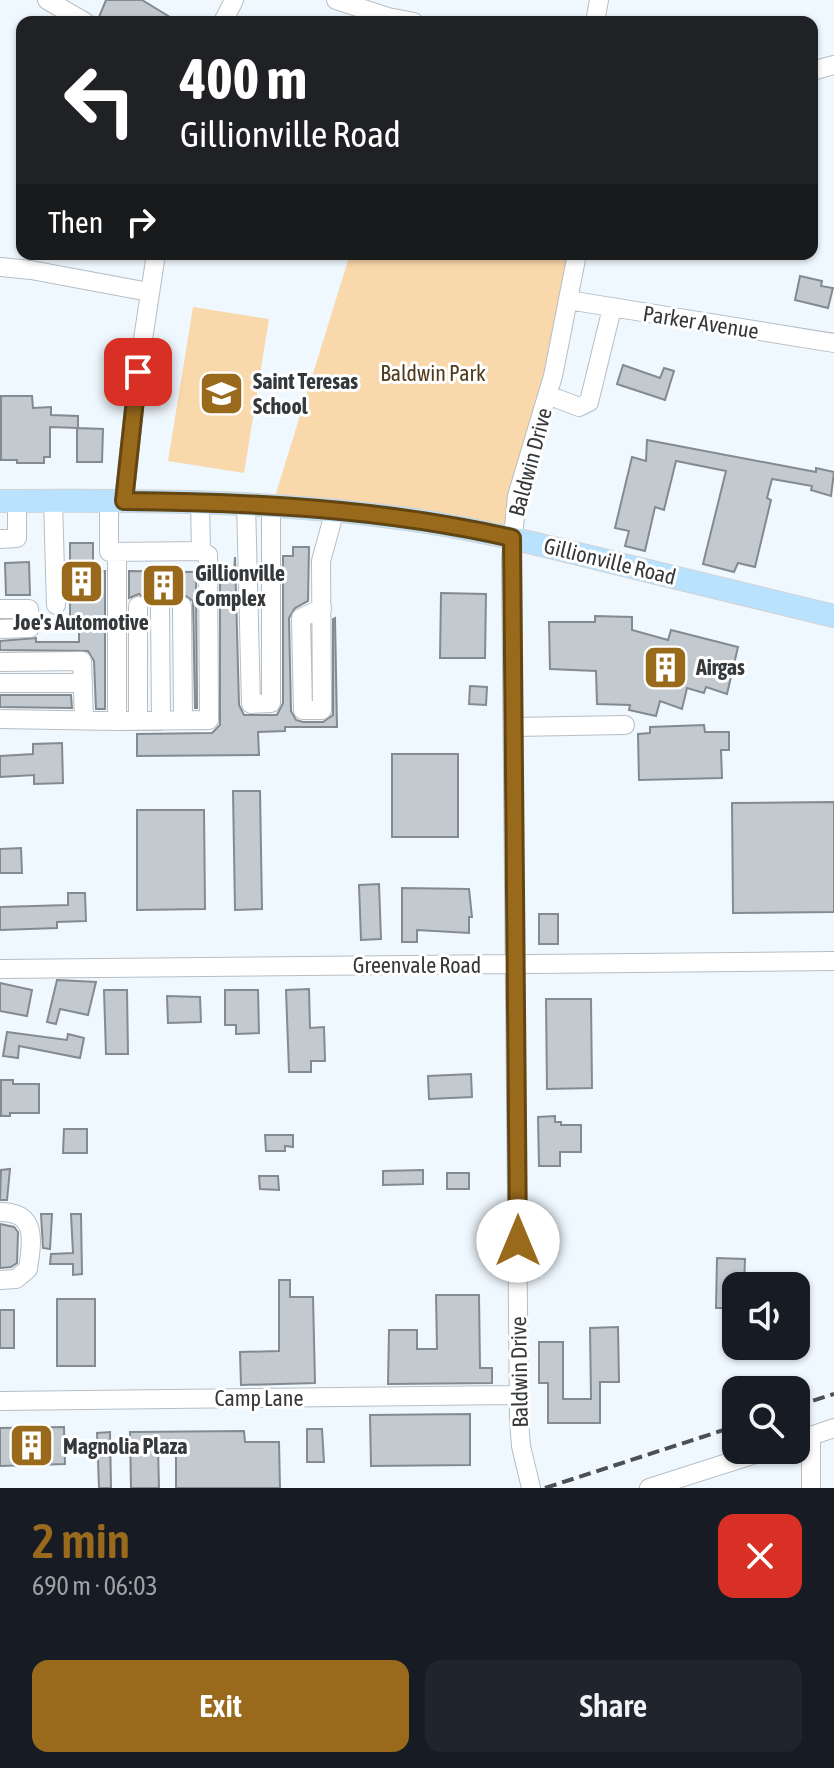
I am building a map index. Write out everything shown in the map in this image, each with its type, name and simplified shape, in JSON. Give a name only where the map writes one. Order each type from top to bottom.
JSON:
[{"type":"main road","name":"Gillionville Road","points":[[8,501],[246,503],[410,519],[512,538],[834,616]]},
{"type":"street","points":[[47,0],[75,16]]},
{"type":"street","points":[[336,0],[385,16]]},
{"type":"street","points":[[0,719],[84,719],[95,723],[209,720],[208,555],[201,551],[109,552],[155,260]]},
{"type":"street","name":"Baldwin Drive","points":[[531,1488],[521,1446],[519,1395],[512,538],[517,496],[548,395],[576,260]]},
{"type":"street","points":[[0,267],[149,292]]},
{"type":"street","name":"Parker Avenue","points":[[568,300],[834,343]]},
{"type":"street","points":[[548,395],[579,407],[589,402],[612,308]]},
{"type":"street","points":[[0,539],[17,538],[8,501]]},
{"type":"street","points":[[53,501],[56,605]]},
{"type":"street","points":[[200,502],[201,551]]},
{"type":"street","points":[[246,503],[251,704],[271,703],[271,505]]},
{"type":"street","points":[[322,608],[301,618],[303,710],[322,710],[322,608],[321,561],[335,510]]},
{"type":"street","points":[[249,541],[271,542]]},
{"type":"street","points":[[117,552],[117,721]]},
{"type":"street","points":[[117,606],[208,606]]},
{"type":"street","points":[[138,606],[138,721]]},
{"type":"street","points":[[160,606],[161,721]]},
{"type":"street","points":[[182,606],[183,720]]},
{"type":"street","points":[[0,609],[29,609],[30,628],[0,629]]},
{"type":"street","points":[[0,662],[82,661],[84,719]]},
{"type":"street","points":[[0,683],[83,683]]},
{"type":"street","points":[[514,727],[625,725]]},
{"type":"street","name":"Greenvale Road","points":[[0,969],[834,961]]},
{"type":"street","points":[[0,1212],[17,1213],[26,1218],[30,1228],[31,1252],[28,1269],[16,1279],[0,1280]]},
{"type":"street","name":"Camp Lane","points":[[0,1401],[519,1395]]},
{"type":"street","points":[[810,1436],[834,1428]]},
{"type":"street","points":[[649,1488],[690,1482],[734,1464]]},
{"type":"street","points":[[807,1464],[811,1488]]},
{"type":"green space","name":"Baldwin Park","points":[[348,260],[575,260],[511,536],[273,503]]},
{"type":"green space","points":[[193,307],[269,319],[244,473],[168,461]]},
{"type":"building","points":[[106,0],[142,0],[168,16],[99,16]]},
{"type":"building","points":[[800,276],[822,281],[821,286],[833,288],[828,308],[795,300]]},
{"type":"building","points":[[623,365],[660,378],[664,368],[674,371],[665,400],[617,384]]},
{"type":"building","points":[[1,396],[32,396],[33,408],[51,407],[51,415],[78,416],[78,428],[50,427],[50,457],[44,457],[44,463],[1,460]]},
{"type":"building","points":[[77,428],[103,429],[102,462],[77,462]]},
{"type":"building","points":[[647,440],[816,472],[816,468],[834,472],[831,496],[811,490],[812,486],[772,479],[767,498],[771,500],[755,567],[738,563],[734,572],[703,564],[726,471],[676,461],[664,510],[655,507],[645,551],[625,546],[629,531],[615,528],[632,457],[646,461]]},
{"type":"building","points":[[70,543],[93,543],[93,571],[105,571],[105,709],[96,709],[94,661],[88,651],[0,650],[0,641],[36,638],[36,642],[79,642],[79,620],[70,620]]},
{"type":"building","points":[[293,547],[309,547],[308,601],[295,608],[289,618],[291,711],[296,720],[303,722],[323,722],[333,715],[335,618],[337,727],[285,727],[285,731],[258,732],[259,755],[137,756],[137,734],[212,733],[220,725],[220,572],[234,572],[235,557],[239,705],[244,715],[277,715],[283,703],[283,556],[293,556]]},
{"type":"building","points":[[29,562],[30,595],[6,595],[5,563]]},
{"type":"building","name":"Gillionville Complex","points":[[129,571],[196,572],[197,708],[193,601],[183,594],[175,596],[171,602],[161,594],[153,596],[149,602],[139,594],[129,598]]},
{"type":"building","points":[[441,593],[486,594],[485,658],[440,658]]},
{"type":"building","name":"Airgas","points":[[595,616],[632,617],[632,630],[668,640],[671,630],[738,647],[727,694],[706,687],[704,693],[687,688],[682,709],[660,701],[656,716],[629,710],[630,705],[597,704],[596,671],[550,669],[549,622],[595,622]]},
{"type":"building","points":[[470,686],[487,687],[486,705],[469,704]]},
{"type":"building","points":[[0,695],[71,695],[72,708],[0,707]]},
{"type":"building","points":[[704,725],[705,732],[729,732],[729,750],[721,750],[722,778],[639,780],[638,734],[650,733],[650,727]]},
{"type":"building","points":[[62,743],[63,783],[34,784],[34,775],[0,777],[0,756],[33,754],[33,744]]},
{"type":"building","points":[[392,754],[458,754],[458,837],[392,837]]},
{"type":"building","points":[[233,791],[260,791],[262,909],[235,910]]},
{"type":"building","points":[[834,802],[834,912],[733,913],[732,803]]},
{"type":"building","points":[[137,810],[204,810],[205,909],[137,910]]},
{"type":"building","points":[[21,848],[22,873],[0,873],[0,849]]},
{"type":"building","points":[[379,884],[381,939],[361,940],[359,885]]},
{"type":"building","points":[[402,888],[469,889],[472,917],[469,917],[469,933],[417,930],[417,942],[402,942]]},
{"type":"building","points":[[68,893],[85,893],[86,921],[57,922],[57,928],[0,930],[0,907],[68,905]]},
{"type":"building","points":[[539,914],[558,914],[558,944],[539,944]]},
{"type":"building","points":[[57,980],[96,982],[88,1015],[60,1009],[56,1024],[47,1022]]},
{"type":"building","points":[[0,983],[32,990],[27,1016],[0,1011]]},
{"type":"building","points":[[309,989],[310,1028],[324,1027],[325,1061],[311,1061],[311,1072],[289,1072],[286,990]]},
{"type":"building","points":[[104,990],[127,990],[128,1054],[106,1054]]},
{"type":"building","points":[[225,990],[258,990],[259,1033],[236,1034],[236,1025],[225,1025]]},
{"type":"building","points":[[167,996],[200,997],[201,1022],[168,1023]]},
{"type":"building","points":[[546,999],[591,999],[592,1088],[547,1089]]},
{"type":"building","points":[[7,1032],[67,1040],[68,1034],[84,1038],[80,1058],[19,1046],[18,1058],[3,1056]]},
{"type":"building","points":[[471,1074],[472,1097],[429,1099],[428,1076]]},
{"type":"building","points":[[1,1080],[13,1080],[13,1084],[39,1084],[39,1113],[1,1116]]},
{"type":"building","points":[[555,1116],[555,1122],[561,1122],[561,1125],[581,1125],[581,1152],[560,1152],[560,1166],[539,1166],[538,1117]]},
{"type":"building","points":[[64,1129],[87,1129],[87,1153],[63,1153]]},
{"type":"building","points":[[265,1135],[293,1135],[293,1147],[285,1146],[285,1151],[266,1151]]},
{"type":"building","points":[[10,1169],[7,1200],[0,1200],[1,1170]]},
{"type":"building","points":[[423,1170],[423,1184],[383,1185],[383,1171]]},
{"type":"building","points":[[447,1173],[469,1173],[469,1189],[447,1189]]},
{"type":"building","points":[[259,1176],[278,1176],[279,1190],[260,1189]]},
{"type":"building","points":[[41,1214],[52,1214],[50,1249],[43,1248]]},
{"type":"building","points":[[71,1214],[81,1214],[82,1274],[73,1275],[73,1264],[50,1264],[51,1254],[73,1253]]},
{"type":"building","points":[[0,1224],[14,1227],[18,1232],[17,1263],[11,1267],[0,1268]]},
{"type":"building","points":[[717,1258],[745,1259],[745,1272],[722,1272],[722,1308],[716,1308]]},
{"type":"building","points":[[279,1280],[290,1280],[290,1297],[313,1297],[315,1383],[241,1385],[240,1352],[279,1351]]},
{"type":"building","points":[[436,1295],[479,1295],[480,1368],[492,1368],[492,1383],[388,1384],[389,1330],[417,1330],[417,1349],[437,1349]]},
{"type":"building","points":[[57,1299],[95,1299],[95,1366],[57,1366]]},
{"type":"building","points":[[0,1310],[14,1310],[14,1348],[0,1348]]},
{"type":"building","points":[[618,1327],[619,1382],[600,1382],[600,1423],[548,1423],[548,1383],[539,1383],[539,1342],[563,1342],[563,1399],[591,1399],[590,1328]]},
{"type":"building","points":[[470,1414],[470,1465],[371,1466],[370,1415]]},
{"type":"building","name":"Magnolia Plaza","points":[[64,1427],[65,1464],[0,1466],[0,1428]]},
{"type":"building","points":[[307,1429],[322,1429],[324,1462],[307,1462]]},
{"type":"building","points":[[244,1431],[245,1442],[279,1442],[280,1488],[176,1488],[176,1448],[158,1448],[159,1488],[131,1488],[130,1432]]},
{"type":"building","points":[[110,1432],[111,1488],[99,1488],[97,1433]]},
{"type":"railway","points":[[810,1402],[834,1394]]},
{"type":"railway","points":[[545,1488],[722,1431]]},
{"type":"place","name":"Saint Teresas School","points":[[222,394]]},
{"type":"place","name":"Joe's Automotive","points":[[81,581]]},
{"type":"place","name":"Gillionville Complex","points":[[164,586]]},
{"type":"place","name":"Airgas","points":[[665,667]]},
{"type":"place","name":"Magnolia Plaza","points":[[32,1446]]},
{"type":"route","points":[[138,372],[124,501],[326,509],[410,519],[512,538],[518,1241]]}]
